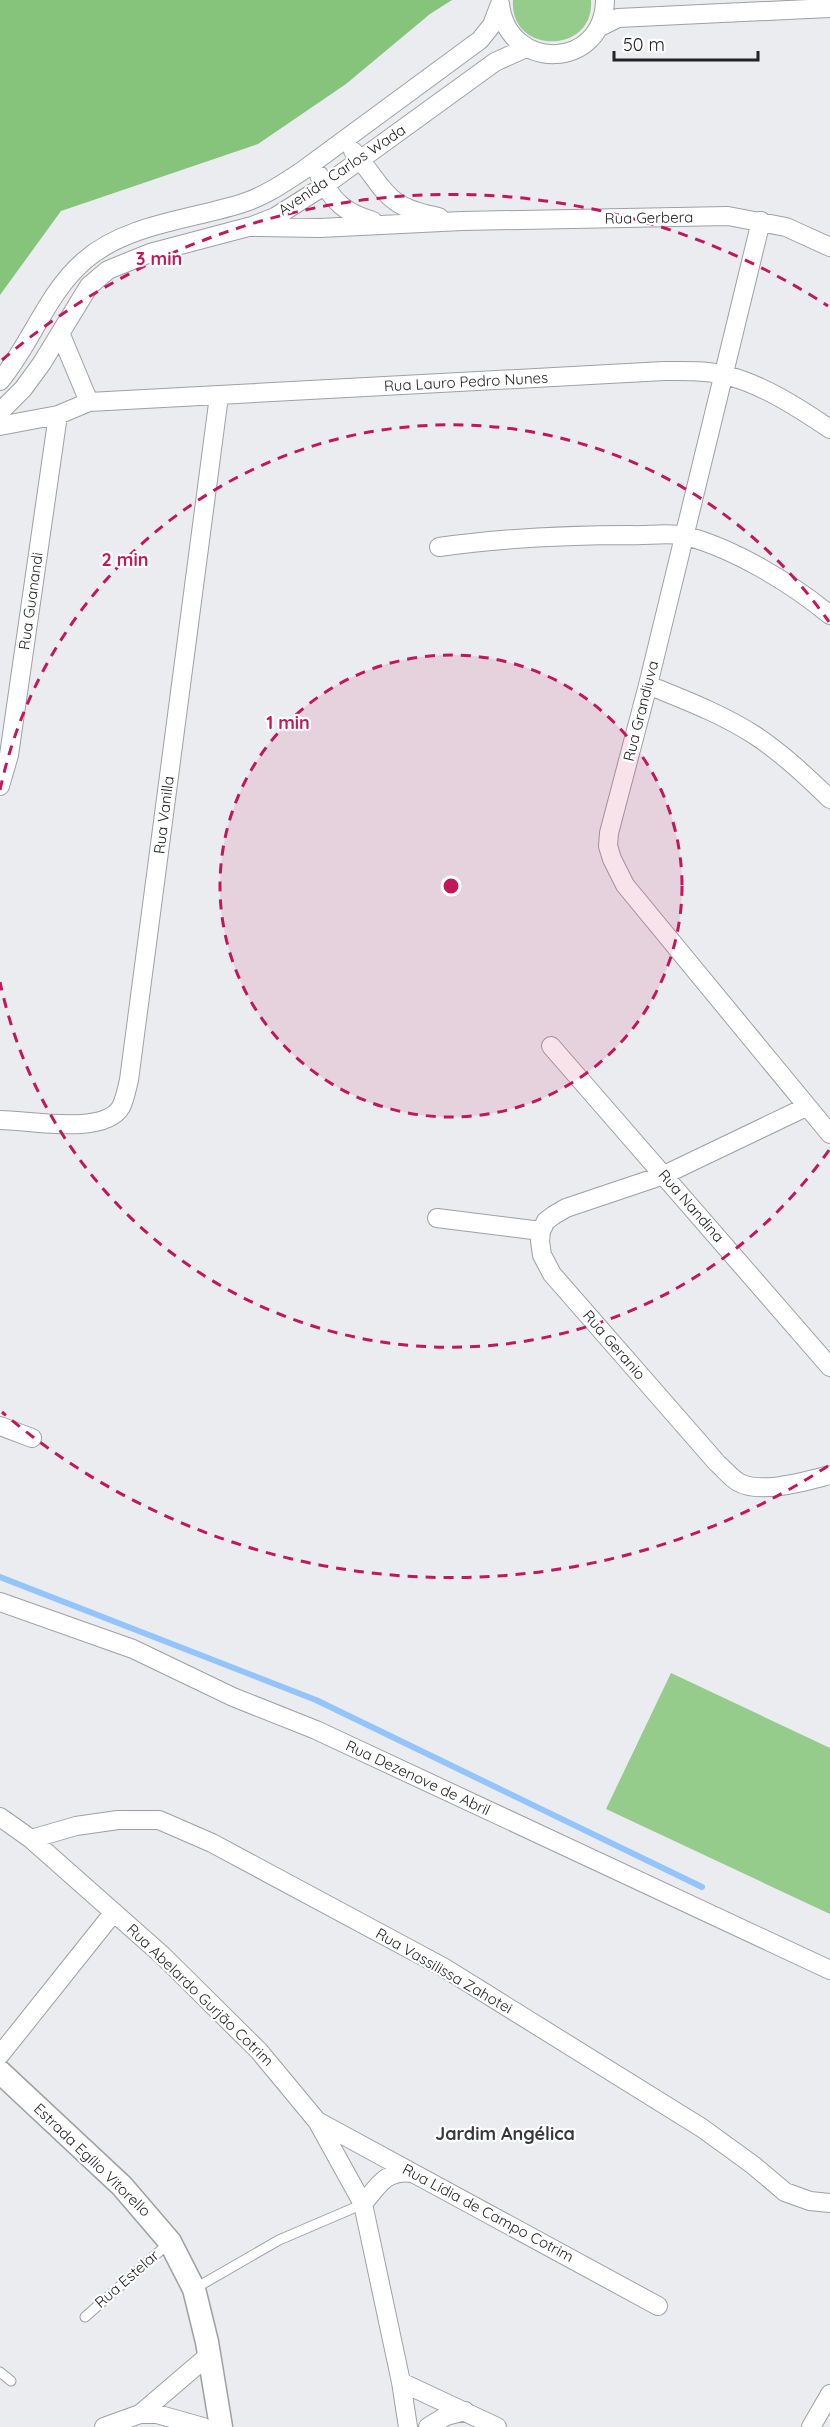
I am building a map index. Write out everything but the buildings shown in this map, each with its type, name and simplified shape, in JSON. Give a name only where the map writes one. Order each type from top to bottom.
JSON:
[{"type":"street","points":[[500,2],[507,29],[526,48],[542,54],[559,55],[575,50],[589,41],[600,27],[605,11],[605,0]]},
{"type":"street","points":[[752,11],[774,0]]},
{"type":"street","name":"Avenida Carlos Wada","points":[[0,381],[19,357],[73,272],[98,250],[142,231],[260,197],[344,141],[480,40],[492,25],[500,2]]},
{"type":"street","points":[[600,27],[618,18],[830,8]]},
{"type":"street","name":"Avenida Carlos Wada","points":[[0,412],[23,389],[61,335],[89,286],[108,270],[150,253],[252,226],[275,217],[324,186],[495,62],[526,48]]},
{"type":"street","name":"Rua Gerbera","points":[[344,141],[383,191],[403,207],[421,214],[462,221]]},
{"type":"street","name":"Rua Gerbera","points":[[312,163],[324,186],[338,203],[353,215],[384,224]]},
{"type":"street","name":"Rua Gerbera","points":[[252,226],[320,228],[462,221],[728,216],[786,227],[830,247]]},
{"type":"street","name":"Rua Grandiuva","points":[[761,221],[648,685],[609,833],[608,846],[625,885],[830,1134]]},
{"type":"street","points":[[61,335],[89,402]]},
{"type":"street","name":"Rua Lauro Pedro Nunes","points":[[0,426],[58,415],[89,402],[693,371],[724,375],[756,387],[830,429]]},
{"type":"street","name":"Rua Vanilla","points":[[0,1120],[76,1125],[108,1118],[120,1108],[129,1080],[219,396]]},
{"type":"street","name":"Rua Guanandi","points":[[0,786],[9,755],[58,415]]},
{"type":"street","points":[[439,547],[525,537],[684,536],[713,545],[750,563],[807,596],[830,615]]},
{"type":"street","points":[[648,685],[720,715],[758,737],[830,799]]},
{"type":"street","name":"Rua Nandina","points":[[550,1046],[830,1367]]},
{"type":"street","points":[[437,1218],[541,1231],[546,1221],[566,1208],[664,1174],[807,1107]]},
{"type":"street","name":"Rua Geranio","points":[[541,1231],[543,1254],[552,1274],[717,1463],[738,1482],[748,1486],[768,1487],[830,1475]]},
{"type":"street","points":[[0,1426],[32,1438]]},
{"type":"street","name":"Rua Dezenove de Abril","points":[[0,1602],[133,1649],[233,1697],[316,1730],[830,1970]]},
{"type":"street","name":"Rua Abelardo Gurjão Cotrim","points":[[0,1816],[31,1839],[162,1955],[259,2051],[317,2121],[363,2204],[401,2382],[408,2427]]},
{"type":"street","name":"Rua Vassilissa Zahotei","points":[[31,1839],[76,1826],[159,1820],[212,1843],[442,1967],[693,2122],[753,2165],[785,2192],[810,2201],[830,2203]]},
{"type":"street","points":[[0,2055],[114,1912]]},
{"type":"street","name":"Estrada Egílio Vitorello","points":[[0,2072],[122,2186],[170,2242],[194,2289],[209,2355],[221,2427]]},
{"type":"street","name":"Rua Lídia de Campo Cotrim","points":[[317,2121],[658,2306]]},
{"type":"street","points":[[363,2204],[390,2175],[400,2171],[413,2173]]},
{"type":"street","points":[[140,2414],[209,2355]]},
{"type":"street","points":[[401,2382],[497,2427]]},
{"type":"street","points":[[811,2427],[830,2394]]},
{"type":"street","points":[[428,2427],[446,2416],[465,2411]]},
{"type":"street","points":[[104,2427],[140,2414],[157,2414],[182,2419],[203,2427]]},
{"type":"lane","points":[[194,2289],[279,2240],[363,2204]]},
{"type":"lane","name":"Rua Estelar","points":[[85,2317],[170,2242]]},
{"type":"lane","points":[[0,2372],[11,2381]]},
{"type":"green space","points":[[0,0],[452,0],[430,14],[346,84],[258,144],[61,211],[0,295]]},
{"type":"green space","points":[[513,0],[591,0],[589,18],[580,31],[567,39],[552,41],[537,39],[524,31],[515,18]]},
{"type":"green space","points":[[671,1673],[830,1748],[830,1914],[606,1809]]},
{"type":"waterway","points":[[0,1577],[316,1700],[702,1887]]},
{"type":"district","name":"Jardim Angélica","points":[[505,2134]]}]
